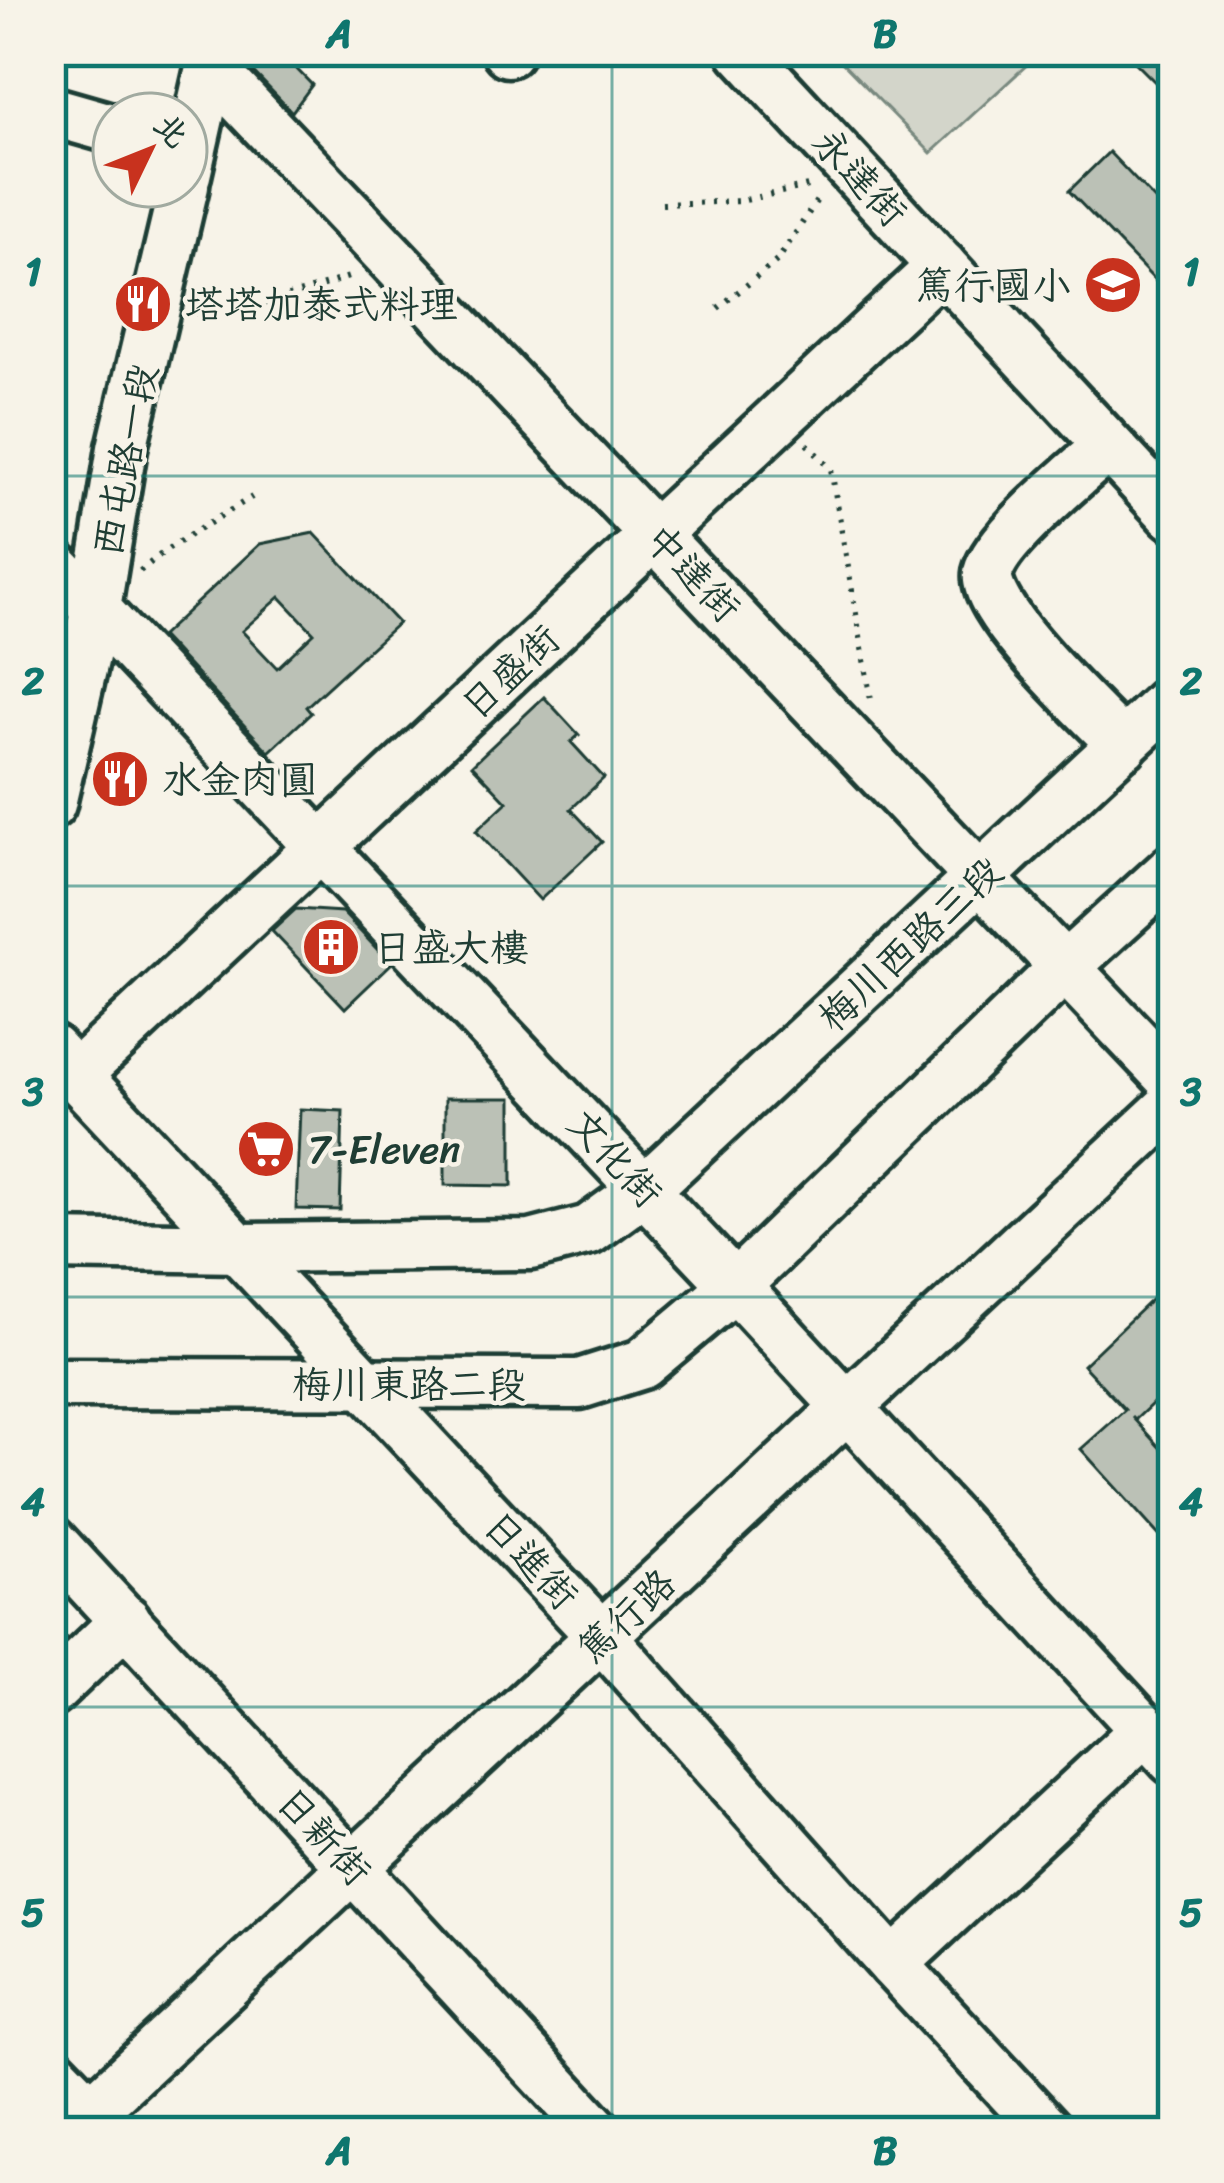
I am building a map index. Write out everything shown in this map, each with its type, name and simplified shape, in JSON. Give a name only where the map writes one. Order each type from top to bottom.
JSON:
[{"type":"street","name":"永達街","points":[[742,51],[1173,515]]},
{"type":"street","name":"西屯路一段","points":[[206,90],[213,60]]},
{"type":"street","name":"中達街","points":[[213,60],[1173,1081]]},
{"type":"street","points":[[51,111],[90,122]]},
{"type":"street","name":"西屯路一段","points":[[51,804],[96,608],[122,448],[177,210]]},
{"type":"street","name":"日盛街","points":[[63,1062],[323,847],[942,266]]},
{"type":"street","points":[[1108,446],[1045,502],[988,572],[990,596],[1006,621],[1123,745]]},
{"type":"street","name":"文化街","points":[[51,562],[735,1286],[1159,1745]]},
{"type":"street","name":"梅川西路三段","points":[[51,1245],[531,1245],[590,1230],[644,1190],[1173,697]]},
{"type":"street","name":"梅川東路二段","points":[[51,1383],[579,1384],[642,1364],[735,1286],[1173,869]]},
{"type":"street","name":"日進街","points":[[63,1062],[603,1638],[1049,2132]]},
{"type":"street","name":"篤行路","points":[[89,2122],[354,1868],[1173,1104]]},
{"type":"street","name":"日新街","points":[[51,1541],[594,2131]]},
{"type":"street","points":[[51,1692],[125,1620]]},
{"type":"street","points":[[893,1964],[1159,1745]]},
{"type":"street","points":[[51,2070],[89,2122]]},
{"type":"path","points":[[662,204],[741,202],[818,184],[847,164]]},
{"type":"path","points":[[718,308],[778,260],[814,200],[847,164]]},
{"type":"path","points":[[154,316],[248,309],[399,262]]},
{"type":"path","points":[[780,416],[830,470],[871,682],[875,763]]},
{"type":"path","points":[[96,608],[169,548],[252,497]]},
{"type":"shaded area","points":[[831,51],[1042,51],[931,153]]},
{"type":"building","points":[[242,51],[279,51],[312,85],[292,112],[241,59]]},
{"type":"building","points":[[1124,51],[1173,51],[1173,100]]},
{"type":"building","points":[[1109,152],[1173,219],[1173,299],[1069,191]]},
{"type":"building","points":[[314,533],[398,623],[306,707],[311,713],[269,752],[161,636],[260,544]],"holes":[[[280,597],[314,633],[277,668],[242,631]]]},
{"type":"building","points":[[544,697],[579,735],[571,742],[604,778],[571,809],[602,842],[540,900],[476,831],[507,802],[472,765]]},
{"type":"building","name":"日盛大樓","points":[[296,909],[342,912],[391,964],[345,1008],[272,931]]},
{"type":"building","points":[[445,1098],[512,1098],[512,1186],[445,1185]]},
{"type":"building","points":[[300,1109],[343,1111],[340,1210],[296,1209]]},
{"type":"building","points":[[1173,1279],[1173,1384],[1135,1420],[1132,1417],[1173,1462],[1173,1551],[1081,1449],[1125,1410],[1083,1365]]},
{"type":"place","name":"篤行國小","points":[[1113,285]]},
{"type":"place","name":"塔塔加泰式料理","points":[[143,304]]},
{"type":"place","name":"水金肉圓","points":[[120,779]]},
{"type":"place","name":"日盛大樓","points":[[331,947]]},
{"type":"place","name":"7-Eleven","points":[[266,1149]]}]
